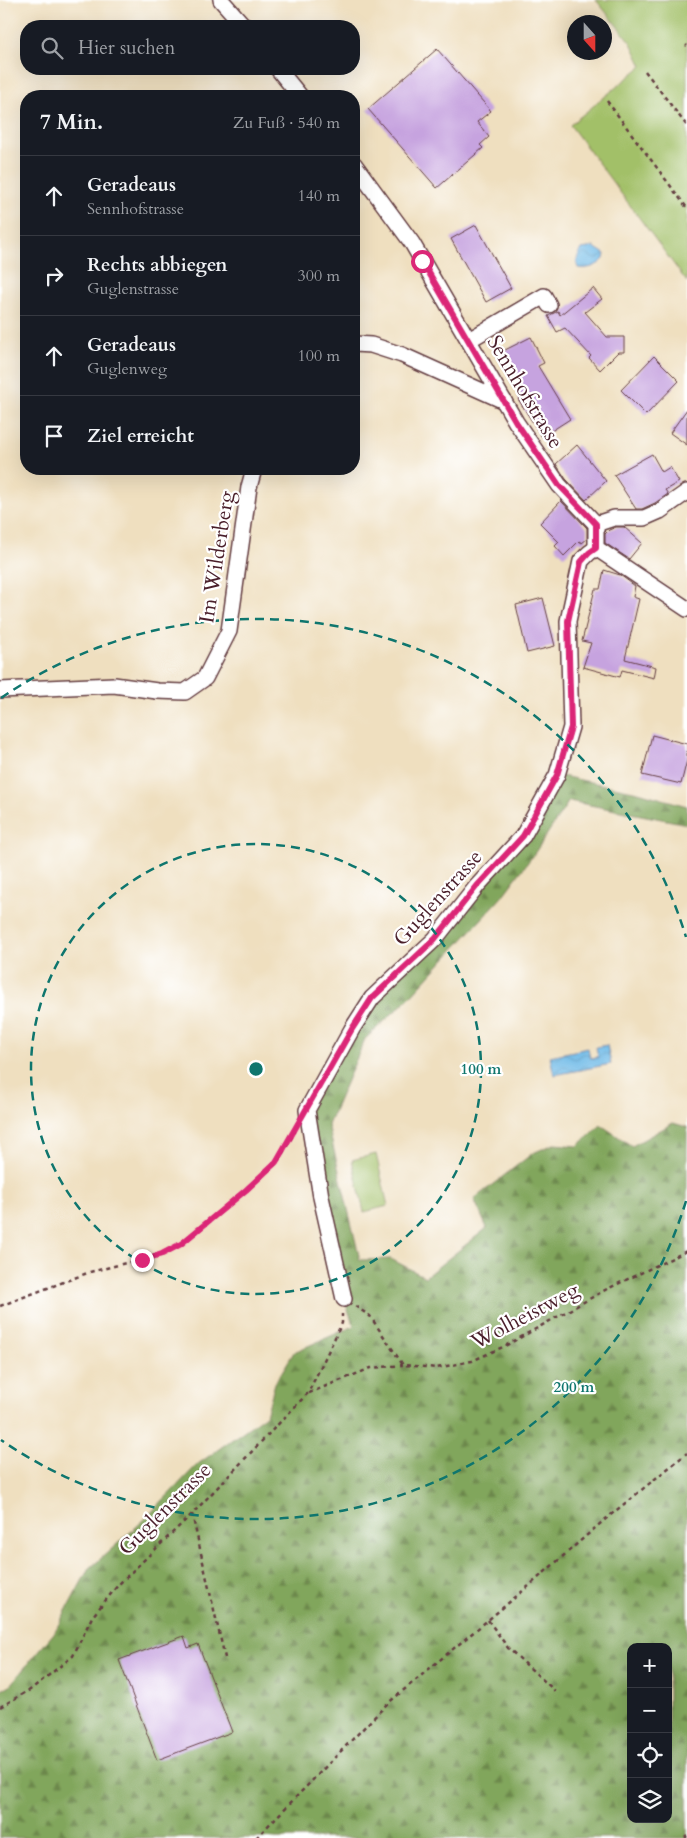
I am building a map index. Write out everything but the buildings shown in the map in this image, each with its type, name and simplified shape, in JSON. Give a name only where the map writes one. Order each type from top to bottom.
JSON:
[{"type":"street","points":[[221,0],[239,20]]},
{"type":"street","points":[[283,75],[295,90]]},
{"type":"street","name":"Sennhofstrasse","points":[[360,172],[412,243],[516,422],[559,485],[596,524]]},
{"type":"street","points":[[469,340],[544,296],[549,305]]},
{"type":"street","points":[[360,344],[371,345],[402,355],[504,401]]},
{"type":"street","name":"Im Wilderberg","points":[[0,690],[114,685],[156,691],[184,692],[205,678],[229,631],[249,486],[252,475]]},
{"type":"street","points":[[687,492],[660,511],[644,518],[614,518],[596,524],[596,548],[687,609]]},
{"type":"street","name":"Guglenstrasse","points":[[307,1110],[352,1029],[372,998],[435,939],[477,886],[523,836],[557,775],[571,727],[568,621],[581,562],[596,548]]},
{"type":"street","points":[[307,1110],[321,1197],[344,1299]]},
{"type":"path","points":[[645,71],[687,126]]},
{"type":"path","points":[[607,101],[687,208]]},
{"type":"path","points":[[0,1306],[90,1272],[162,1254],[181,1244],[246,1190],[276,1162],[307,1110]]},
{"type":"path","name":"Wolheistweg","points":[[308,1393],[371,1368],[403,1365],[437,1368],[472,1361],[506,1346],[607,1289],[687,1251]]},
{"type":"path","points":[[364,1312],[370,1316],[403,1365]]},
{"type":"path","name":"Guglenstrasse","points":[[0,1707],[30,1690],[73,1656],[92,1617],[119,1584],[192,1514],[308,1393],[342,1323]]},
{"type":"path","points":[[256,1838],[387,1704],[602,1522],[687,1453]]},
{"type":"path","points":[[192,1514],[225,1658]]},
{"type":"path","points":[[488,1620],[508,1648],[555,1691]]},
{"type":"green space","points":[[596,0],[687,0],[687,282],[570,125],[642,66],[631,43],[612,20],[612,15],[608,15]]},
{"type":"green space","points":[[557,775],[638,792],[687,806],[687,824],[569,801],[534,854],[501,898],[407,1000],[365,1039],[328,1125],[360,1260],[391,1259],[425,1277],[487,1228],[474,1199],[533,1153],[554,1144],[578,1146],[601,1125],[632,1146],[673,1123],[687,1127],[687,1838],[0,1838],[0,1691],[10,1685],[54,1633],[88,1570],[144,1520],[198,1464],[266,1415],[275,1383],[294,1352],[354,1326],[344,1299],[307,1110],[352,1029],[523,836]]},
{"type":"green space","points":[[376,1154],[388,1206],[364,1212],[352,1160]]},
{"type":"water","points":[[594,247],[605,254],[604,259],[592,267],[578,268],[578,256],[582,249]]},
{"type":"water","points":[[607,1045],[611,1064],[554,1075],[550,1056],[588,1048],[590,1058],[598,1057],[596,1047]]},
{"type":"route","points":[[142,1260],[162,1254],[181,1244],[246,1190],[276,1162],[352,1029],[372,998],[435,939],[477,886],[523,836],[557,775],[571,727],[568,621],[581,562],[596,548],[596,524],[559,485],[516,422],[422,261]]}]
